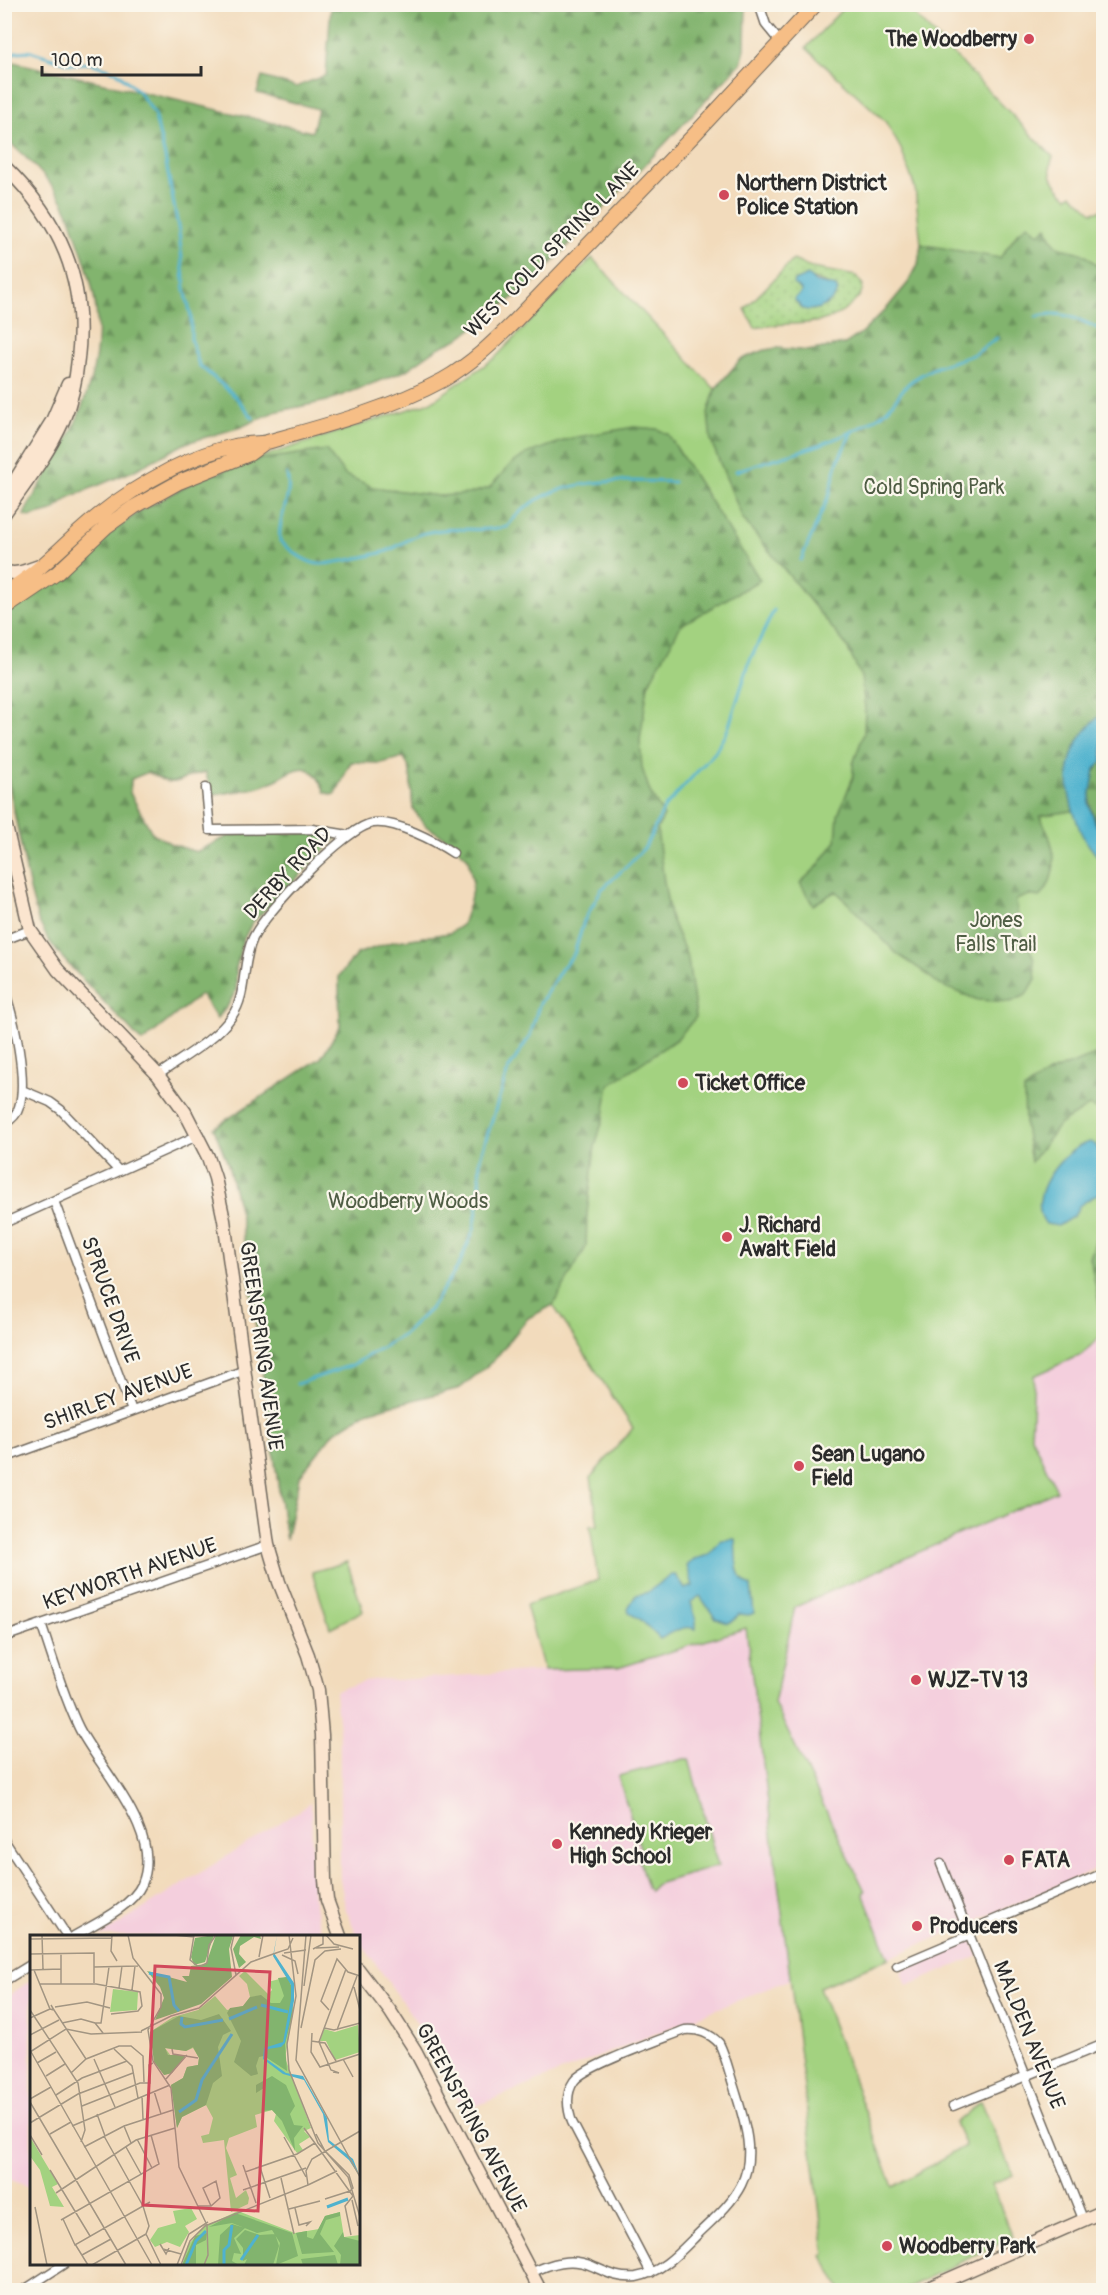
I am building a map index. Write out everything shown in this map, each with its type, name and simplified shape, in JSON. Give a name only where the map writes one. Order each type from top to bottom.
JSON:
[{"type":"main road","name":"WEST COLD SPRING LANE","points":[[4,593],[34,574],[98,516],[155,477],[193,459],[236,446],[264,443],[368,411],[426,389],[462,367],[489,347],[694,135],[816,4]]},
{"type":"main road","points":[[4,166],[29,190],[54,227],[75,281],[80,315],[75,387],[62,423],[40,462],[4,514]]},
{"type":"main road","points":[[4,498],[52,421],[78,358]]},
{"type":"main road","name":"WEST COLD SPRING LANE","points":[[4,609],[57,573],[107,526],[134,507],[179,482],[249,454],[264,443]]},
{"type":"main road","points":[[4,571],[22,572],[48,562]]},
{"type":"main road","name":"GREENSPRING AVENUE","points":[[4,818],[30,930],[58,970],[173,1094],[199,1135],[220,1196],[268,1545],[279,1582],[308,1655],[318,1690],[322,1735],[325,1880],[327,1900],[340,1935]]},
{"type":"main road","name":"GREENSPRING AVENUE","points":[[360,1972],[390,2011],[415,2050],[540,2290]]},
{"type":"main road","points":[[924,2290],[1104,2211]]},
{"type":"street","points":[[759,4],[766,25],[780,42]]},
{"type":"street","points":[[206,788],[210,830],[312,829],[348,835],[373,823],[422,837],[453,854]]},
{"type":"street","name":"DERBY ROAD","points":[[158,1076],[214,1035],[233,1016],[243,992],[249,948],[258,928],[348,835]]},
{"type":"street","points":[[4,940],[30,930]]},
{"type":"street","points":[[4,990],[18,1049],[22,1090],[19,1108],[11,1120],[4,1125]]},
{"type":"street","points":[[22,1090],[50,1102],[60,1110],[119,1171]]},
{"type":"street","points":[[4,1223],[199,1135]]},
{"type":"street","name":"SPRUCE DRIVE","points":[[54,1201],[132,1411]]},
{"type":"street","name":"SHIRLEY AVENUE","points":[[4,1458],[244,1370]]},
{"type":"street","name":"KEYWORTH AVENUE","points":[[4,1637],[268,1545]]},
{"type":"street","points":[[41,1624],[79,1727],[140,1829],[144,1840],[146,1866],[141,1885],[130,1901],[76,1935]]},
{"type":"street","points":[[4,1840],[66,1935]]},
{"type":"street","name":"MALDEN AVENUE","points":[[941,1864],[1083,2219]]},
{"type":"street","points":[[897,1966],[1104,1873]]},
{"type":"street","points":[[4,1981],[30,1965]]},
{"type":"street","points":[[531,2273],[546,2265],[567,2262],[584,2264],[621,2277],[651,2273],[675,2256],[727,2205],[741,2184],[747,2163],[748,2149],[744,2122],[720,2043],[712,2036],[695,2030],[685,2031],[579,2075],[573,2083],[567,2103],[572,2122],[651,2273]]},
{"type":"street","points":[[954,2106],[1104,2044]]},
{"type":"street","points":[[24,2290],[62,2265]]},
{"type":"shaded area","points":[[1103,1334],[1103,1866],[889,1958],[863,1892],[865,1891],[774,1703],[795,1607],[1056,1491],[1031,1436],[1034,1376],[1082,1354]]},
{"type":"shaded area","name":"Kennedy Krieger High School","points":[[746,1628],[791,1979],[464,2111],[415,2020],[360,1941],[360,1935],[357,1935],[346,1910],[340,1879],[340,1739],[335,1691],[364,1681],[380,1679],[618,1668]]},
{"type":"shaded area","points":[[311,1803],[313,1894],[318,1921],[324,1935],[102,1935]]},
{"type":"shaded area","points":[[972,1941],[978,1956],[907,1986],[901,1973],[903,1970]]},
{"type":"shaded area","points":[[30,1981],[30,2188],[6,2178],[4,2175],[5,1998]]},
{"type":"green space","points":[[331,5],[746,5],[745,49],[741,63],[533,283],[458,339],[438,348],[405,371],[327,401],[274,412],[241,427],[186,443],[133,471],[70,497],[52,511],[29,517],[24,515],[73,428],[83,404],[91,381],[95,359],[97,315],[87,269],[65,206],[33,164],[5,138],[5,60],[312,132],[318,109],[257,93],[262,77],[296,87],[326,75]]},
{"type":"green space","name":"Jones Falls Trail","points":[[846,5],[905,5],[1053,157],[1050,169],[1059,189],[1068,197],[1072,194],[1092,212],[1103,210],[1103,1334],[1082,1354],[1034,1376],[1031,1436],[1057,1491],[795,1607],[774,1703],[865,1891],[863,1893],[889,1958],[819,1987],[893,2187],[965,2146],[955,2123],[981,2101],[1013,2175],[991,2184],[1013,2237],[903,2290],[841,2290],[822,2256],[825,2254],[746,1628],[618,1668],[544,1670],[526,1605],[598,1580],[590,1526],[598,1525],[591,1477],[633,1428],[553,1305],[528,1318],[494,1360],[460,1388],[366,1412],[333,1433],[299,1477],[286,1540],[240,1213],[228,1164],[214,1128],[321,1058],[340,1027],[339,976],[357,954],[392,942],[450,933],[462,925],[470,902],[473,883],[468,858],[446,838],[426,826],[413,809],[410,770],[404,757],[381,763],[351,762],[339,788],[333,795],[325,792],[319,779],[312,771],[305,768],[290,772],[262,786],[211,795],[206,772],[172,782],[148,772],[131,779],[130,793],[152,833],[171,844],[196,852],[229,836],[251,832],[333,834],[310,865],[252,923],[242,942],[236,968],[236,990],[217,1019],[201,994],[142,1042],[59,954],[44,929],[30,889],[5,764],[249,461],[431,402],[495,358],[592,258],[715,389],[740,360],[754,354],[777,348],[808,351],[845,344],[863,332],[908,283],[918,265],[921,244],[915,188],[901,149],[885,121],[806,48]]},
{"type":"green space","name":"Cold Spring Park","points":[[1028,224],[1039,234],[1047,227],[1058,246],[1085,256],[1096,264],[1103,274],[1103,735],[1084,809],[1040,816],[1054,856],[1053,872],[1047,888],[1039,897],[1029,895],[1016,900],[1019,927],[1033,956],[1036,979],[1026,995],[1011,1002],[978,1000],[940,985],[897,954],[836,891],[813,905],[800,883],[817,867],[836,841],[838,815],[853,777],[853,764],[864,733],[865,708],[861,677],[846,645],[743,519],[711,441],[708,413],[715,390],[740,360],[777,348],[808,351],[845,344],[863,332],[908,283],[918,265],[921,244],[1000,258],[1017,234]]},
{"type":"green space","points":[[793,260],[812,268],[856,276],[863,285],[860,296],[852,304],[841,313],[818,322],[755,328],[745,309]],"holes":[[[804,277],[828,284],[838,291],[836,293],[801,293],[798,287]]]},
{"type":"green space","name":"Woodberry Woods","points":[[634,427],[657,429],[668,434],[760,580],[681,625],[648,685],[640,740],[642,768],[650,792],[664,816],[657,829],[664,882],[670,916],[688,959],[696,1017],[677,1039],[609,1085],[604,1116],[595,1146],[587,1214],[586,1247],[553,1305],[528,1318],[494,1360],[460,1388],[366,1412],[333,1433],[299,1477],[286,1540],[240,1213],[228,1164],[214,1128],[321,1058],[340,1027],[339,976],[357,954],[392,942],[450,933],[462,925],[470,902],[473,883],[468,858],[446,838],[426,826],[413,809],[410,770],[404,757],[381,763],[351,762],[339,788],[333,795],[325,792],[319,779],[312,771],[305,768],[290,772],[262,786],[211,795],[206,772],[172,782],[148,772],[131,779],[130,793],[152,833],[171,844],[196,852],[229,836],[251,832],[333,834],[338,837],[252,923],[242,942],[236,968],[236,990],[217,1019],[201,994],[142,1042],[59,954],[38,920],[5,764],[4,614],[140,511],[197,480],[249,461],[326,450],[345,475],[373,487],[439,496],[468,494],[489,488],[509,466],[526,454],[572,438]]},
{"type":"green space","points":[[1103,760],[1103,836],[1091,808],[1090,788],[1092,778]]},
{"type":"green space","points":[[1103,1052],[1103,1112],[1089,1106],[1060,1124],[1031,1162],[1025,1126],[1024,1090],[1048,1073]]},
{"type":"green space","points":[[1103,1217],[1103,1323],[1090,1258]]},
{"type":"green space","points":[[347,1562],[363,1611],[330,1628],[312,1572]]},
{"type":"green space","points":[[689,1759],[718,1866],[657,1884],[650,1891],[647,1888],[638,1856],[642,1854],[618,1776]]},
{"type":"water","points":[[808,275],[815,282],[836,287],[838,291],[828,303],[814,310],[803,309],[794,299],[801,293],[801,290],[793,284],[794,281]]},
{"type":"water","points":[[1103,713],[1103,760],[1095,769],[1089,804],[1096,825],[1103,836],[1103,863],[1081,833],[1071,801],[1068,772],[1075,747],[1082,735]]},
{"type":"water","points":[[1090,1142],[1095,1144],[1103,1157],[1103,1190],[1079,1206],[1074,1216],[1058,1226],[1046,1224],[1040,1213],[1043,1188],[1058,1164],[1079,1146]]},
{"type":"water","points":[[735,1539],[739,1573],[745,1583],[751,1586],[754,1613],[739,1614],[728,1623],[716,1619],[700,1596],[691,1602],[696,1629],[682,1628],[660,1639],[640,1619],[629,1613],[628,1608],[636,1595],[646,1593],[672,1575],[676,1575],[685,1589],[693,1586],[687,1566],[694,1559],[709,1555],[721,1540]]},
{"type":"waterway","points":[[4,58],[16,52],[30,51],[71,64],[91,63],[117,72],[139,92],[154,113],[179,232],[185,289],[191,316],[191,339],[199,365],[235,396],[253,418]]},
{"type":"waterway","points":[[1036,317],[1062,315],[1104,331]]},
{"type":"waterway","points":[[736,471],[847,434],[881,415],[913,380],[936,367],[974,354],[997,338]]},
{"type":"waterway","points":[[801,560],[830,493],[837,463],[852,431]]},
{"type":"waterway","points":[[287,475],[288,492],[280,541],[303,559],[319,564],[382,552],[415,536],[435,531],[507,527],[523,510],[561,489],[606,482],[674,482]]},
{"type":"waterway","points":[[297,1384],[352,1365],[403,1335],[430,1309],[459,1265],[474,1229],[479,1198],[480,1158],[508,1070],[530,1036],[539,1005],[562,968],[574,954],[584,921],[601,890],[645,847],[665,807],[715,752],[728,729],[750,660],[774,610]]},
{"type":"place","name":"The Woodberry","points":[[1029,39]]},
{"type":"place","name":"Northern District Police Station","points":[[724,195]]},
{"type":"place","name":"Ticket Office","points":[[683,1083]]},
{"type":"place","name":"J. Richard Awalt Field","points":[[727,1237]]},
{"type":"place","name":"Sean Lugano Field","points":[[799,1466]]},
{"type":"place","name":"WJZ-TV 13","points":[[916,1680]]},
{"type":"place","name":"Kennedy Krieger High School","points":[[557,1844]]},
{"type":"place","name":"FATA","points":[[1009,1860]]},
{"type":"place","name":"Producers","points":[[917,1926]]},
{"type":"place","name":"Woodberry Park","points":[[887,2246]]}]
